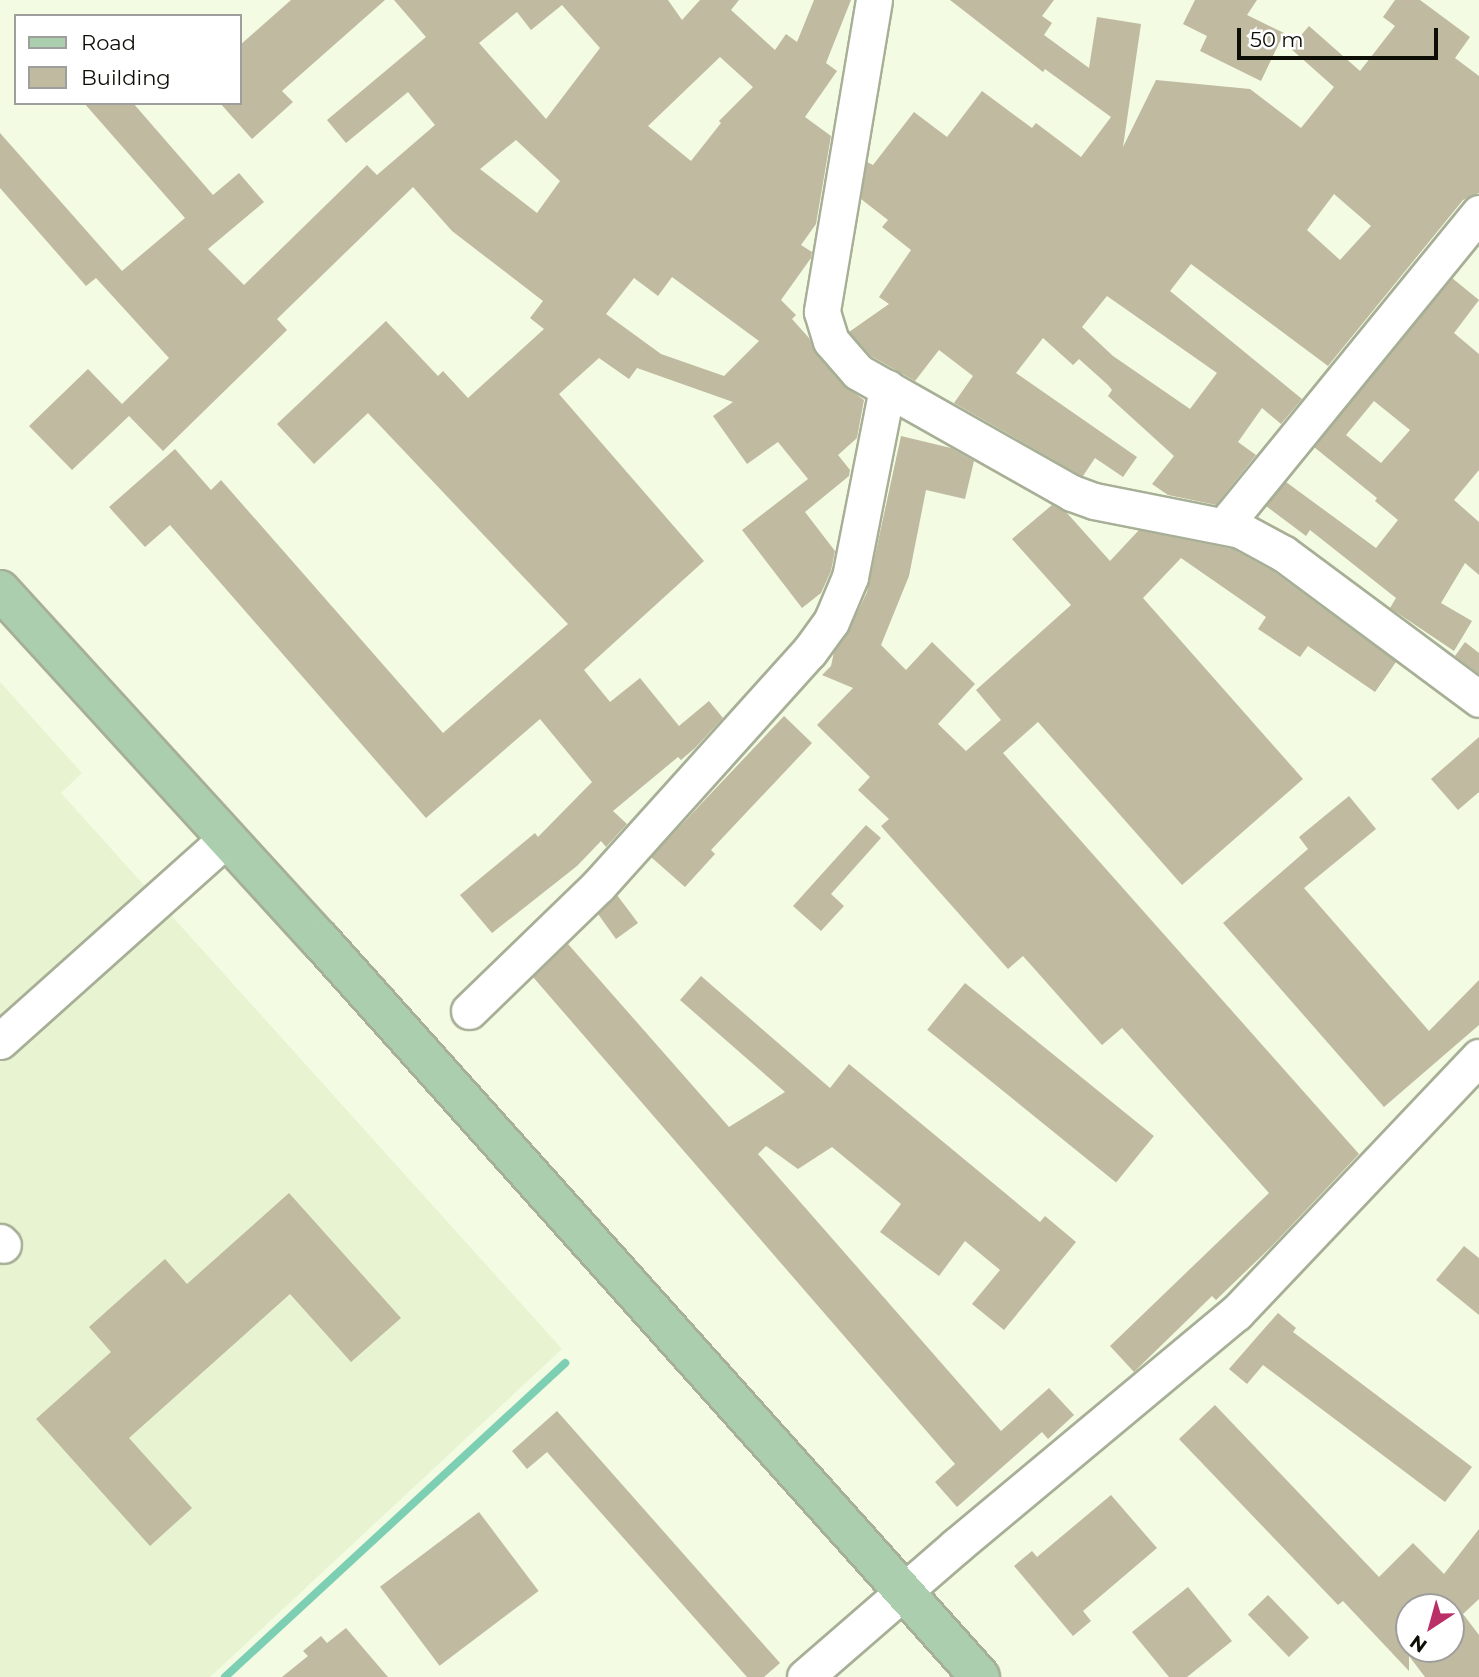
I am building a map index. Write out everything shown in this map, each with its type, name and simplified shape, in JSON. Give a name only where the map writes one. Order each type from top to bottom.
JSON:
[{"type":"main road","points":[[0,590],[980,1677]]},
{"type":"street","points":[[874,0],[822,312],[831,341],[858,372],[1072,493],[1094,502],[1240,530],[1284,554],[1479,699]]},
{"type":"street","points":[[1240,530],[1232,516],[1479,213]]},
{"type":"street","points":[[469,1011],[598,886],[808,652],[831,622],[850,577],[887,388]]},
{"type":"street","points":[[0,1041],[226,839]]},
{"type":"street","points":[[805,1677],[1236,1313],[1479,1057]]},
{"type":"shaded area","points":[[0,682],[82,773],[61,793],[562,1349],[210,1677],[0,1677]]},
{"type":"building","points":[[291,0],[385,0],[282,91],[293,102],[252,139],[222,105],[242,105],[242,43]]},
{"type":"building","points":[[394,0],[668,0],[682,20],[700,0],[739,0],[731,10],[775,50],[786,34],[797,42],[814,0],[851,0],[826,63],[837,71],[805,117],[831,136],[816,224],[801,245],[812,252],[811,258],[781,300],[796,315],[792,319],[809,338],[816,354],[843,385],[864,400],[857,438],[838,455],[850,470],[849,476],[805,512],[835,551],[831,571],[821,593],[802,608],[742,530],[808,479],[778,442],[747,464],[713,416],[733,402],[637,368],[629,379],[599,358],[559,394],[704,561],[584,670],[610,702],[640,678],[679,726],[709,701],[723,718],[681,760],[678,757],[613,811],[627,824],[606,847],[601,841],[577,866],[492,933],[460,895],[535,833],[538,837],[592,782],[540,719],[426,818],[170,525],[145,547],[109,507],[175,449],[211,490],[221,480],[443,733],[568,624],[368,413],[314,464],[277,424],[386,321],[438,376],[443,371],[468,398],[544,329],[530,318],[543,301],[452,231],[413,187],[277,319],[287,330],[163,451],[129,416],[72,470],[29,426],[88,369],[122,404],[169,358],[96,278],[86,286],[0,188],[0,133],[122,271],[185,218],[86,105],[135,105],[213,195],[239,173],[264,202],[208,249],[244,285],[367,165],[377,175],[435,125],[408,92],[346,143],[327,120],[426,37]],"holes":[[[562,5],[600,48],[546,119],[479,43],[517,12],[531,30]],[[720,57],[753,87],[719,121],[721,123],[691,161],[648,126]],[[516,140],[560,181],[537,213],[480,169]],[[672,277],[759,341],[724,376],[661,354],[606,314],[634,278],[658,296]]]},
{"type":"building","points":[[950,0],[1054,0],[1042,16],[1052,23],[1044,35],[1089,68],[1097,17],[1141,24],[1123,147],[1156,80],[1250,89],[1301,128],[1334,87],[1290,48],[1309,26],[1360,71],[1395,26],[1383,17],[1395,0],[1420,0],[1470,37],[1455,58],[1479,76],[1479,193],[1463,200],[1328,366],[1191,264],[1170,291],[1302,399],[1281,424],[1262,408],[1238,442],[1256,455],[1216,505],[1168,495],[1152,484],[1174,456],[1108,396],[1112,390],[1108,385],[1079,359],[1073,365],[1043,338],[1016,373],[1137,457],[1123,477],[1095,458],[1083,476],[1080,475],[954,403],[973,376],[939,350],[915,381],[871,356],[849,332],[889,304],[879,297],[911,250],[882,227],[888,220],[861,199],[867,162],[873,165],[914,112],[947,137],[982,91],[1032,128],[1036,123],[1081,157],[1111,117],[1045,69],[1043,72]],"holes":[[[1334,194],[1371,226],[1340,260],[1307,230]],[[1107,296],[1217,373],[1190,409],[1113,356],[1082,327]]]},
{"type":"building","points":[[1195,0],[1257,0],[1247,15],[1284,33],[1261,81],[1200,51],[1207,36],[1183,24]]},
{"type":"building","points":[[1452,278],[1479,300],[1454,333],[1479,354],[1479,470],[1454,500],[1479,522],[1479,575],[1465,563],[1441,603],[1472,621],[1454,651],[1390,608],[1396,598],[1310,530],[1306,536],[1266,506],[1286,482],[1376,548],[1398,520],[1375,501],[1377,498],[1314,447]],"holes":[[[1374,401],[1410,430],[1381,463],[1346,435]]]},
{"type":"building","points":[[901,436],[951,448],[974,461],[965,499],[926,490],[909,576],[881,645],[906,670],[932,642],[975,684],[938,724],[966,751],[1001,720],[976,690],[1071,605],[1012,539],[1052,505],[1067,513],[1110,561],[1139,530],[1233,549],[1273,571],[1396,662],[1375,692],[1308,646],[1300,657],[1258,629],[1266,617],[1181,558],[1143,598],[1303,779],[1182,885],[1038,722],[1003,753],[1359,1154],[1272,1246],[1216,1300],[1212,1296],[1134,1372],[1110,1346],[1269,1193],[1122,1028],[1102,1045],[1023,956],[1008,969],[881,826],[889,819],[858,790],[870,777],[817,725],[853,688],[822,675],[831,666],[834,652],[849,630],[867,592]]},
{"type":"building","points":[[1465,642],[1479,653],[1479,674],[1455,656]]},
{"type":"building","points":[[784,716],[812,743],[711,850],[715,854],[685,887],[651,857]]},
{"type":"building","points":[[1479,737],[1479,792],[1458,810],[1431,779]]},
{"type":"building","points":[[1349,796],[1376,829],[1304,888],[1429,1031],[1479,980],[1479,1025],[1384,1107],[1223,923],[1308,849],[1299,837]]},
{"type":"building","points":[[866,825],[881,838],[831,894],[844,906],[821,931],[793,906]]},
{"type":"building","points":[[617,895],[638,923],[616,939],[598,914]]},
{"type":"building","points":[[568,944],[729,1127],[785,1092],[680,1000],[701,976],[830,1088],[849,1064],[1040,1222],[1045,1216],[1076,1242],[1004,1330],[972,1304],[1000,1270],[965,1241],[939,1276],[880,1232],[901,1204],[832,1147],[798,1169],[766,1146],[758,1154],[1001,1431],[1049,1388],[1074,1415],[1048,1439],[1042,1432],[957,1507],[935,1482],[955,1464],[533,977]]},
{"type":"building","points":[[965,983],[1154,1136],[1116,1183],[927,1030]]},
{"type":"building","points":[[289,1193],[401,1318],[351,1362],[290,1294],[129,1438],[192,1508],[150,1546],[36,1419],[111,1352],[89,1327],[165,1259],[187,1284]]},
{"type":"building","points":[[1464,1246],[1479,1258],[1479,1315],[1436,1280]]},
{"type":"building","points":[[1278,1313],[1296,1328],[1293,1332],[1472,1467],[1445,1502],[1263,1365],[1247,1384],[1229,1369]]},
{"type":"building","points":[[1215,1405],[1379,1577],[1413,1543],[1444,1574],[1479,1529],[1479,1599],[1465,1612],[1465,1593],[1395,1593],[1395,1656],[1343,1601],[1338,1605],[1179,1439]]},
{"type":"building","points":[[557,1411],[780,1663],[764,1677],[747,1677],[547,1452],[527,1469],[512,1451]]},
{"type":"building","points":[[1111,1495],[1157,1548],[1083,1611],[1091,1621],[1073,1636],[1014,1566],[1032,1551],[1037,1557]]},
{"type":"building","points":[[479,1512],[539,1591],[440,1666],[380,1587]]},
{"type":"building","points":[[1188,1587],[1232,1641],[1187,1677],[1169,1677],[1132,1632]]},
{"type":"building","points":[[1268,1595],[1309,1637],[1289,1657],[1248,1614]]},
{"type":"building","points":[[1465,1617],[1479,1635],[1479,1677],[1425,1677],[1414,1663],[1465,1663]]},
{"type":"building","points":[[346,1628],[388,1677],[282,1677],[308,1656],[303,1651],[321,1636],[327,1643]]},
{"type":"waterway","points":[[225,1677],[565,1363]]}]
